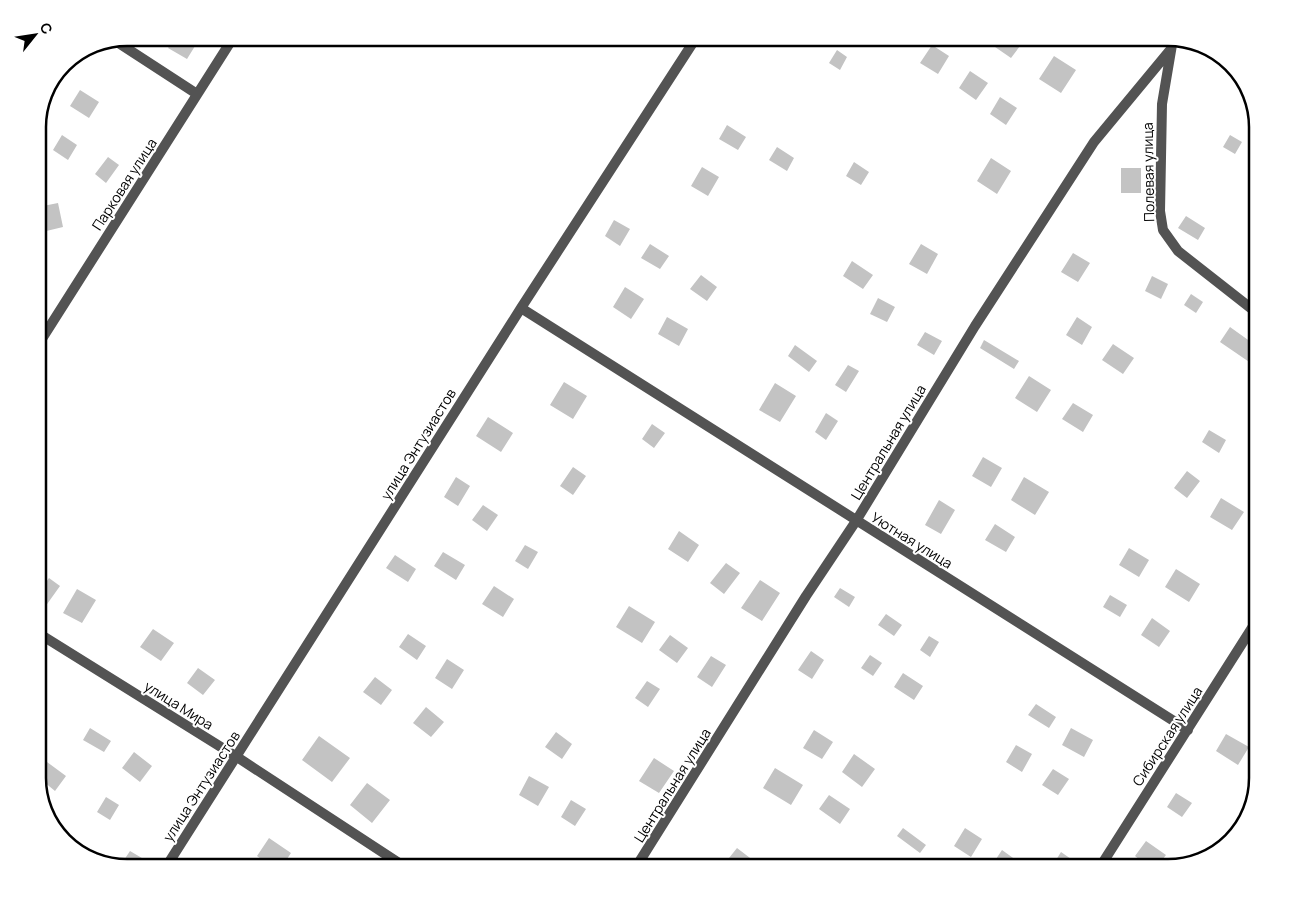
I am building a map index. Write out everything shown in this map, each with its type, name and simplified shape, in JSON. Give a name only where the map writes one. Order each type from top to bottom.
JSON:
[{"type":"street","points":[[124,46],[197,94]]},
{"type":"street","name":"Парковая улица","points":[[46,332],[228,46]]},
{"type":"street","name":"улица Энтузиастов","points":[[172,859],[521,308],[691,46]]},
{"type":"street","name":"Центральная улица","points":[[642,859],[806,596],[856,521],[975,326],[1094,142],[1170,46]]},
{"type":"street","name":"Полевая улица","points":[[1172,46],[1162,104],[1160,211],[1163,230],[1178,251],[1249,305]]},
{"type":"street","name":"Уютная улица","points":[[521,308],[1188,730]]},
{"type":"street","name":"Сибирская улица","points":[[1106,859],[1249,634]]},
{"type":"street","name":"улица Мира","points":[[46,638],[237,757],[391,859]]},
{"type":"building","points":[[169,46],[195,46],[187,59],[168,48]]},
{"type":"building","points":[[931,46],[949,56],[938,74],[920,63]]},
{"type":"building","points":[[994,46],[1020,46],[1011,58]]},
{"type":"building","points":[[837,50],[847,57],[840,70],[829,63]]},
{"type":"building","points":[[1054,56],[1076,70],[1061,93],[1039,79]]},
{"type":"building","points":[[970,71],[988,83],[976,100],[959,88]]},
{"type":"building","points":[[80,90],[99,102],[89,118],[70,106]]},
{"type":"building","points":[[1000,97],[1017,108],[1006,125],[990,114]]},
{"type":"building","points":[[727,125],[746,137],[738,150],[719,139]]},
{"type":"building","points":[[62,135],[77,145],[68,160],[53,150]]},
{"type":"building","points":[[1230,135],[1242,142],[1235,154],[1223,147]]},
{"type":"building","points":[[777,147],[794,158],[787,171],[769,160]]},
{"type":"building","points":[[108,157],[119,165],[106,183],[95,174]]},
{"type":"building","points":[[991,158],[1011,171],[997,194],[977,181]]},
{"type":"building","points":[[854,162],[869,172],[861,185],[846,176]]},
{"type":"building","points":[[702,167],[719,177],[708,196],[691,186]]},
{"type":"building","points":[[1121,168],[1141,168],[1141,193],[1121,193]]},
{"type":"building","points":[[58,203],[63,227],[46,231],[46,205]]},
{"type":"building","points":[[1186,216],[1205,228],[1198,240],[1178,228]]},
{"type":"building","points":[[614,220],[630,229],[620,246],[605,236]]},
{"type":"building","points":[[650,244],[669,256],[660,269],[641,258]]},
{"type":"building","points":[[921,244],[938,254],[927,274],[909,264]]},
{"type":"building","points":[[1073,253],[1090,263],[1078,282],[1061,272]]},
{"type":"building","points":[[852,261],[873,275],[863,289],[843,276]]},
{"type":"building","points":[[701,275],[717,287],[707,301],[690,289]]},
{"type":"building","points":[[1152,276],[1168,284],[1161,299],[1145,291]]},
{"type":"building","points":[[625,287],[644,299],[631,319],[613,307]]},
{"type":"building","points":[[1191,294],[1203,302],[1196,313],[1184,305]]},
{"type":"building","points":[[878,298],[895,307],[887,322],[870,314]]},
{"type":"building","points":[[667,317],[688,329],[679,346],[658,334]]},
{"type":"building","points":[[1077,317],[1092,327],[1082,345],[1066,335]]},
{"type":"building","points":[[1230,327],[1249,341],[1249,362],[1220,342]]},
{"type":"building","points":[[925,332],[942,341],[934,355],[917,345]]},
{"type":"building","points":[[984,340],[1019,361],[1014,369],[980,348]]},
{"type":"building","points":[[1113,344],[1134,358],[1123,374],[1102,360]]},
{"type":"building","points":[[795,345],[817,361],[809,372],[788,356]]},
{"type":"building","points":[[848,365],[859,371],[846,392],[835,385]]},
{"type":"building","points":[[1029,376],[1051,390],[1037,412],[1015,398]]},
{"type":"building","points":[[564,382],[587,396],[573,419],[550,405]]},
{"type":"building","points":[[775,383],[796,396],[780,422],[759,410]]},
{"type":"building","points":[[1073,403],[1093,415],[1083,432],[1062,419]]},
{"type":"building","points":[[826,413],[838,421],[826,440],[815,432]]},
{"type":"building","points":[[488,417],[513,433],[501,452],[476,436]]},
{"type":"building","points":[[652,424],[665,433],[654,448],[642,439]]},
{"type":"building","points":[[1209,430],[1226,440],[1219,453],[1202,442]]},
{"type":"building","points":[[983,457],[1002,468],[991,487],[972,476]]},
{"type":"building","points":[[573,467],[586,476],[573,495],[560,486]]},
{"type":"building","points":[[1187,471],[1200,481],[1187,498],[1174,488]]},
{"type":"building","points":[[456,477],[470,486],[458,506],[444,497]]},
{"type":"building","points":[[1024,477],[1049,492],[1035,515],[1011,500]]},
{"type":"building","points":[[1221,498],[1244,512],[1232,530],[1210,517]]},
{"type":"building","points":[[939,500],[955,510],[941,534],[925,525]]},
{"type":"building","points":[[483,505],[498,515],[487,531],[472,520]]},
{"type":"building","points":[[995,524],[1015,537],[1006,552],[985,540]]},
{"type":"building","points":[[679,531],[699,545],[688,562],[668,549]]},
{"type":"building","points":[[525,545],[538,552],[528,569],[515,561]]},
{"type":"building","points":[[1129,548],[1149,560],[1139,577],[1119,565]]},
{"type":"building","points":[[443,552],[465,565],[456,580],[434,566]]},
{"type":"building","points":[[395,555],[416,569],[408,582],[386,568]]},
{"type":"building","points":[[726,563],[740,573],[724,594],[710,583]]},
{"type":"building","points":[[1176,569],[1200,584],[1189,602],[1165,587]]},
{"type":"building","points":[[49,578],[60,586],[46,606],[46,582]]},
{"type":"building","points":[[760,580],[780,593],[762,621],[741,608]]},
{"type":"building","points":[[494,586],[514,599],[503,617],[482,604]]},
{"type":"building","points":[[840,588],[855,597],[849,607],[834,597]]},
{"type":"building","points":[[77,589],[96,600],[82,623],[63,613]]},
{"type":"building","points":[[1110,595],[1127,605],[1120,617],[1103,607]]},
{"type":"building","points":[[629,606],[655,622],[642,643],[616,627]]},
{"type":"building","points":[[886,614],[902,625],[894,636],[878,625]]},
{"type":"building","points":[[1152,618],[1170,631],[1159,647],[1141,635]]},
{"type":"building","points":[[153,629],[174,643],[161,661],[140,647]]},
{"type":"building","points":[[408,634],[426,646],[417,660],[399,647]]},
{"type":"building","points":[[670,635],[688,648],[677,663],[659,650]]},
{"type":"building","points":[[929,636],[939,642],[930,657],[920,650]]},
{"type":"building","points":[[811,651],[824,660],[812,679],[798,670]]},
{"type":"building","points":[[870,655],[882,663],[873,676],[861,668]]},
{"type":"building","points":[[711,656],[726,665],[712,687],[697,677]]},
{"type":"building","points":[[447,659],[464,670],[452,689],[435,678]]},
{"type":"building","points":[[198,668],[215,680],[203,695],[187,683]]},
{"type":"building","points":[[903,673],[923,686],[914,700],[894,687]]},
{"type":"building","points":[[375,677],[392,690],[381,705],[363,692]]},
{"type":"building","points":[[647,681],[660,689],[648,707],[635,698]]},
{"type":"building","points":[[1036,704],[1056,717],[1049,728],[1028,715]]},
{"type":"building","points":[[426,707],[444,722],[431,737],[413,723]]},
{"type":"building","points":[[90,728],[111,741],[104,752],[83,740]]},
{"type":"building","points":[[1071,728],[1093,740],[1084,757],[1062,745]]},
{"type":"building","points":[[814,730],[833,742],[822,759],[803,748]]},
{"type":"building","points":[[556,732],[572,744],[562,759],[545,747]]},
{"type":"building","points":[[1226,734],[1249,747],[1238,765],[1216,751]]},
{"type":"building","points":[[319,736],[350,758],[332,782],[302,760]]},
{"type":"building","points":[[1016,745],[1032,754],[1022,772],[1006,762]]},
{"type":"building","points":[[134,752],[152,766],[140,782],[122,768]]},
{"type":"building","points":[[854,754],[875,769],[862,787],[842,772]]},
{"type":"building","points":[[654,758],[674,771],[659,793],[639,781]]},
{"type":"building","points":[[47,762],[66,776],[55,791],[46,784]]},
{"type":"building","points":[[775,768],[803,785],[791,805],[763,788]]},
{"type":"building","points":[[1053,769],[1069,779],[1058,795],[1042,785]]},
{"type":"building","points":[[529,776],[549,787],[538,806],[519,795]]},
{"type":"building","points":[[367,783],[390,800],[372,823],[350,805]]},
{"type":"building","points":[[1176,793],[1192,803],[1182,817],[1167,807]]},
{"type":"building","points":[[829,795],[850,809],[840,824],[819,809]]},
{"type":"building","points":[[106,797],[119,805],[110,820],[97,812]]},
{"type":"building","points":[[571,800],[586,809],[575,826],[561,817]]},
{"type":"building","points":[[903,828],[926,845],[920,853],[897,836]]},
{"type":"building","points":[[965,828],[982,839],[971,857],[954,846]]},
{"type":"building","points":[[269,838],[291,853],[287,859],[261,859],[257,856]]},
{"type":"building","points":[[1146,841],[1166,855],[1163,859],[1139,859],[1135,856]]},
{"type":"building","points":[[737,848],[751,859],[728,859]]},
{"type":"building","points":[[1002,850],[1014,859],[996,859]]},
{"type":"building","points":[[130,851],[144,859],[128,859],[125,859]]},
{"type":"building","points":[[1061,852],[1071,859],[1057,859]]}]
